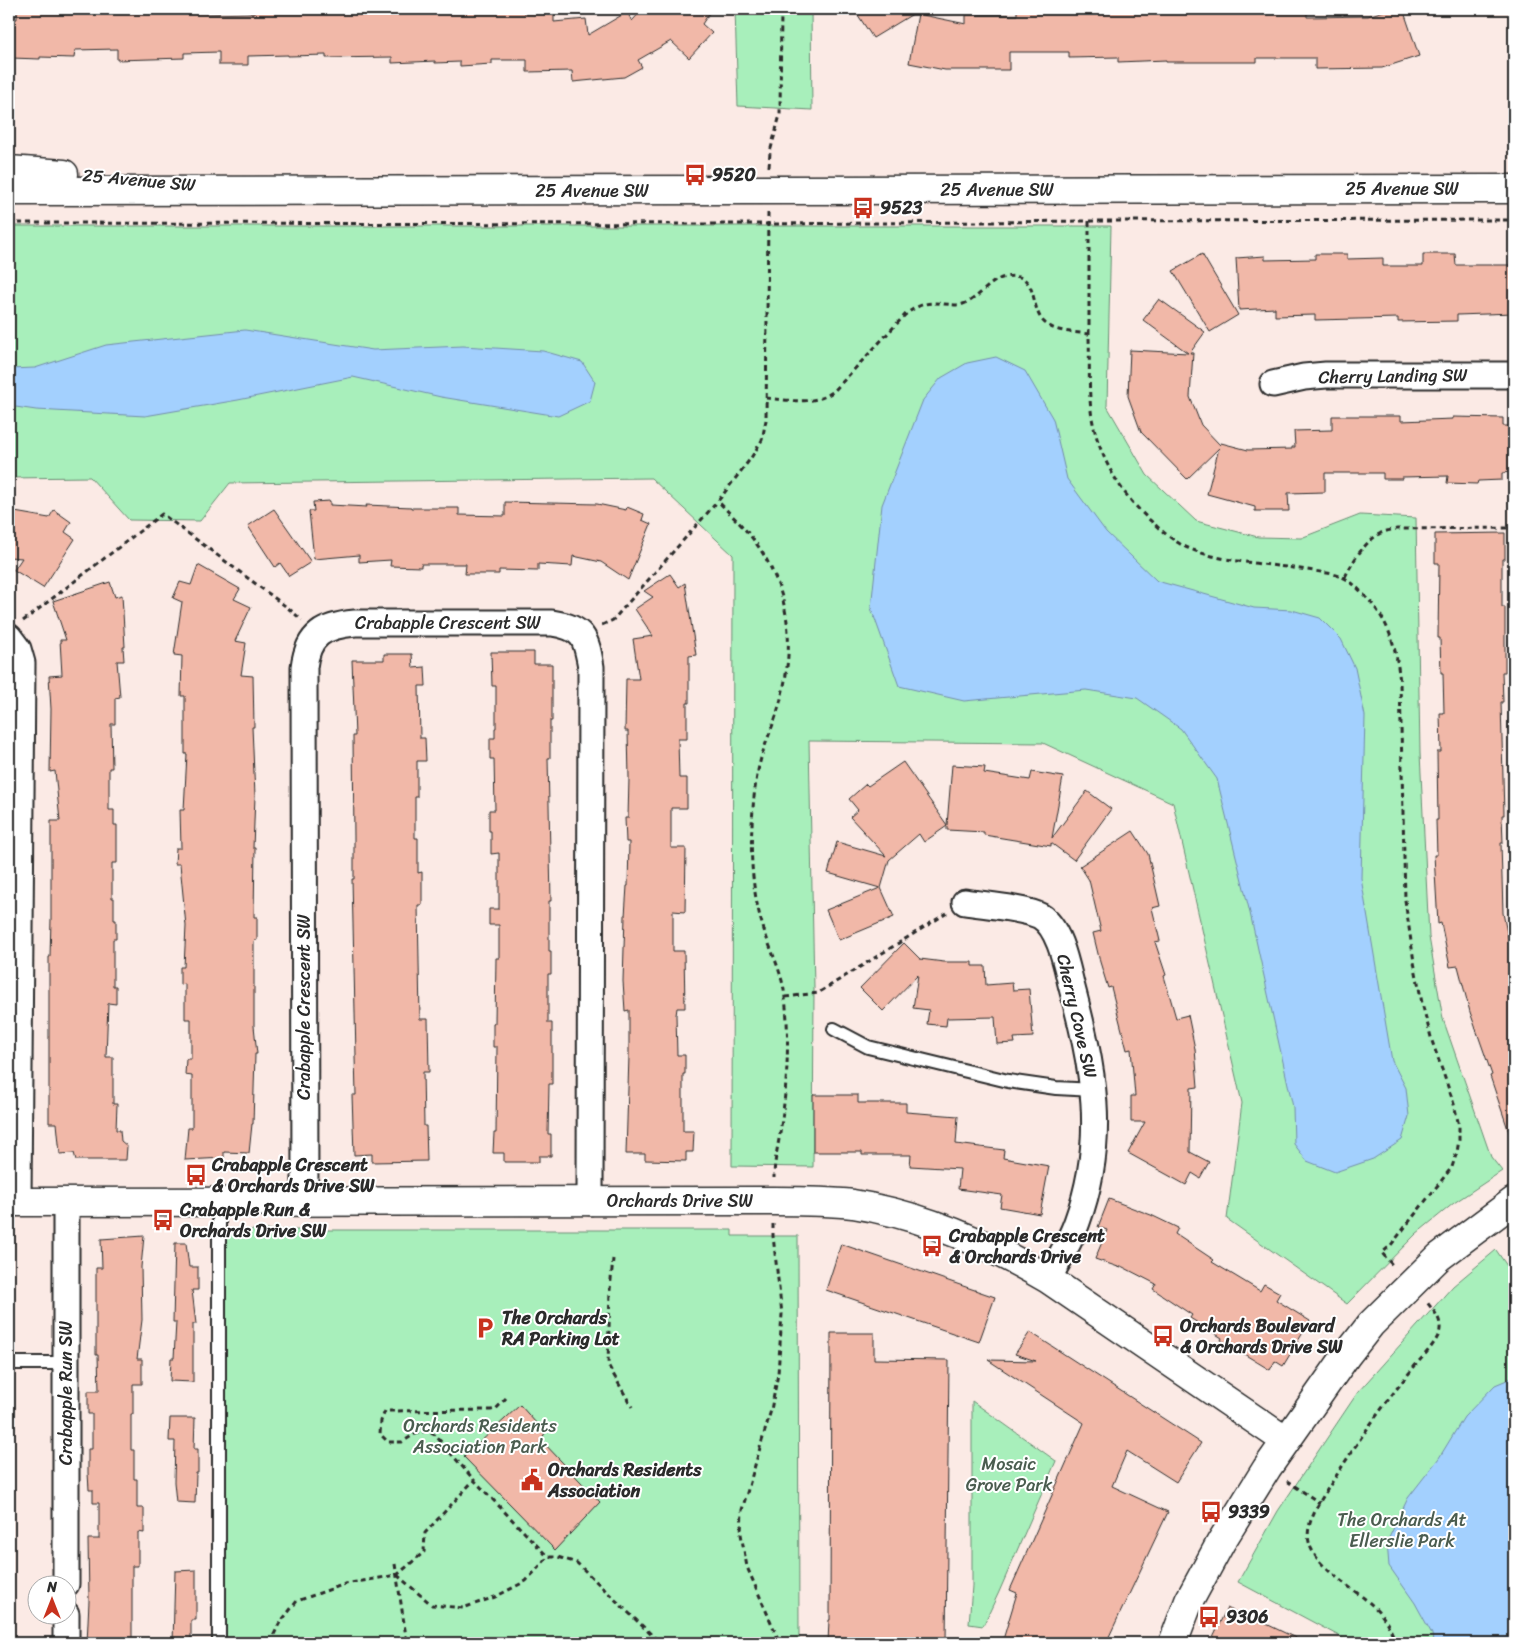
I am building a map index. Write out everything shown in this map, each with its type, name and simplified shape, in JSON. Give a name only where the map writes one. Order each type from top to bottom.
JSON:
[{"type":"street","name":"25 Avenue SW","points":[[9,170],[270,191]]},
{"type":"street","name":"25 Avenue SW","points":[[9,191],[1514,189]]},
{"type":"street","name":"Cherry Landing SW","points":[[1273,384],[1304,377],[1326,375],[1514,375]]},
{"type":"street","name":"Crabapple Crescent SW","points":[[304,1202],[304,667],[309,644],[328,627],[355,622],[552,623],[575,629],[581,635]]},
{"type":"street","points":[[12,632],[22,663],[13,1202]]},
{"type":"street","points":[[581,635],[586,643],[591,667],[590,1202]]},
{"type":"street","name":"Cherry Cove SW","points":[[965,902],[1028,912],[1040,916],[1048,924],[1062,950],[1086,1042],[1096,1114],[1090,1173],[1077,1223],[1070,1240],[1048,1279]]},
{"type":"street","name":"Orchards Drive SW","points":[[13,1202],[809,1201],[851,1204],[914,1218],[951,1230],[990,1248],[1048,1279],[1286,1440]]},
{"type":"street","points":[[1173,1643],[1189,1601],[1221,1542],[1286,1440],[1346,1356],[1371,1324],[1439,1257],[1514,1201]]},
{"type":"street","name":"Crabapple Run SW","points":[[66,1202],[66,1574]]},
{"type":"street","points":[[66,1624],[66,1643]]},
{"type":"lane","points":[[834,1029],[868,1047],[999,1078],[1056,1088],[1094,1090]]},
{"type":"lane","points":[[219,1202],[220,1643]]},
{"type":"lane","points":[[9,1363],[66,1363]]},
{"type":"path","points":[[768,170],[770,152],[780,115],[781,9]]},
{"type":"path","points":[[581,635],[613,620],[718,500],[751,458],[762,440],[766,420],[768,214]]},
{"type":"path","points":[[9,223],[768,224],[1514,220]]},
{"type":"path","points":[[1089,221],[1089,334],[1092,417],[1097,438],[1117,481],[1127,496],[1144,515],[1166,534],[1186,547],[1223,559],[1345,577],[1378,610],[1392,636],[1396,654],[1401,712],[1403,871],[1408,930],[1420,995],[1432,1041],[1454,1104],[1459,1126],[1457,1152],[1452,1167],[1392,1245],[1382,1253],[1397,1271]]},
{"type":"path","points":[[766,398],[810,402],[827,396],[834,391],[912,309],[927,303],[960,305],[974,298],[997,280],[1004,277],[1019,277],[1030,286],[1042,322],[1061,330],[1089,334]]},
{"type":"path","points":[[718,500],[748,533],[772,567],[786,612],[788,631],[784,685],[757,776],[752,827],[754,889],[764,930],[786,997],[788,1054],[781,1126],[774,1170]]},
{"type":"path","points":[[12,632],[162,514],[288,608],[318,634]]},
{"type":"path","points":[[1345,577],[1365,546],[1381,533],[1397,529],[1514,528]]},
{"type":"path","points":[[786,997],[818,993],[965,902]]},
{"type":"path","points":[[773,1236],[782,1314],[778,1374],[769,1418],[742,1510],[741,1534],[747,1567],[780,1643]]},
{"type":"path","points":[[613,1259],[610,1290],[608,1365],[632,1406]]},
{"type":"path","points":[[1396,1643],[1384,1618],[1373,1606],[1324,1566],[1314,1554],[1309,1542],[1310,1525],[1313,1515],[1355,1447],[1409,1373],[1433,1344],[1440,1331],[1440,1322],[1424,1298]]},
{"type":"path","points":[[506,1398],[496,1409],[491,1410],[385,1411],[381,1421],[380,1434],[388,1442],[402,1442],[415,1434],[426,1431],[435,1435],[474,1480],[548,1557],[558,1557],[577,1562],[660,1643]]},
{"type":"path","points":[[1284,1479],[1320,1503]]},
{"type":"path","points":[[270,1643],[280,1624],[297,1601],[345,1584],[397,1575],[424,1552],[426,1533],[474,1480]]},
{"type":"path","points":[[397,1575],[432,1605],[463,1608],[495,1597],[526,1581],[548,1557]]},
{"type":"path","points":[[395,1564],[407,1643]]},
{"type":"green space","points":[[735,9],[811,9],[812,110],[738,106]]},
{"type":"green space","points":[[9,226],[1111,226],[1107,406],[1147,475],[1196,521],[1258,537],[1301,538],[1360,515],[1416,518],[1420,753],[1429,937],[1443,1019],[1491,1157],[1502,1171],[1454,1203],[1416,1234],[1347,1304],[1227,1219],[1242,1103],[1173,803],[1043,743],[809,741],[814,988],[813,1167],[732,1166],[733,555],[651,478],[230,483],[200,521],[129,520],[90,477],[9,478]]},
{"type":"green space","name":"Orchards Residents Association Park","points":[[226,1230],[732,1230],[732,1236],[798,1236],[799,1643],[226,1643]]},
{"type":"green space","name":"The Orchards At Ellerslie Park","points":[[1496,1250],[1514,1276],[1514,1643],[1352,1643],[1238,1582],[1278,1511],[1358,1392],[1453,1286]]},
{"type":"green space","name":"Mosaic Grove Park","points":[[972,1401],[1056,1461],[983,1626],[969,1624],[972,1586]]},
{"type":"water","points":[[245,330],[373,350],[463,346],[543,351],[582,362],[595,382],[590,401],[558,416],[441,397],[353,377],[145,416],[36,410],[9,406],[9,369],[35,368],[106,345]]},
{"type":"water","points":[[996,357],[1025,371],[1053,419],[1067,479],[1106,532],[1157,581],[1254,608],[1292,610],[1320,618],[1341,639],[1355,668],[1365,716],[1361,878],[1392,1061],[1406,1088],[1409,1116],[1402,1140],[1373,1159],[1335,1172],[1307,1161],[1294,1144],[1293,1107],[1250,913],[1217,779],[1181,729],[1137,698],[1086,690],[964,701],[899,686],[871,608],[882,505],[923,400],[941,378],[967,363]]},
{"type":"water","points":[[1514,1377],[1514,1643],[1433,1643],[1432,1634],[1415,1603],[1389,1566],[1387,1542],[1408,1498],[1439,1458],[1464,1417],[1495,1385]]},
{"type":"building","points":[[17,9],[207,9],[207,14],[254,13],[253,9],[524,9],[524,13],[554,12],[554,22],[586,19],[588,35],[627,12],[632,21],[643,9],[712,9],[702,24],[712,33],[689,58],[671,41],[638,60],[642,67],[624,77],[573,82],[572,71],[527,72],[527,60],[492,60],[492,64],[460,66],[460,62],[392,63],[392,57],[326,58],[326,55],[288,55],[248,56],[248,65],[219,65],[219,52],[184,53],[184,58],[117,60],[117,49],[75,50],[74,58],[11,58],[12,19],[17,19]]},
{"type":"building","points":[[854,9],[921,9],[873,38]]},
{"type":"building","points":[[1017,9],[1156,9],[1156,12],[1206,11],[1206,14],[1266,14],[1266,10],[1307,10],[1307,17],[1368,16],[1390,9],[1403,9],[1419,56],[1382,68],[1315,69],[1315,58],[1257,58],[1257,62],[1166,62],[1166,60],[1118,62],[1118,57],[1069,58],[1069,52],[1009,52],[1009,70],[945,70],[909,63],[918,14],[966,24],[966,15],[1017,15]]},
{"type":"building","points":[[1202,254],[1238,315],[1210,332],[1173,271]]},
{"type":"building","points":[[1315,254],[1347,254],[1347,259],[1383,258],[1383,266],[1423,266],[1423,254],[1455,254],[1456,265],[1514,265],[1514,313],[1457,315],[1457,321],[1398,322],[1398,318],[1315,320],[1315,315],[1275,316],[1275,308],[1239,310],[1236,258],[1265,256],[1265,260],[1315,259]]},
{"type":"building","points":[[1159,299],[1205,332],[1190,353],[1193,353],[1190,397],[1201,425],[1220,445],[1221,443],[1248,450],[1292,449],[1292,447],[1295,447],[1294,431],[1332,430],[1332,416],[1401,416],[1401,421],[1453,419],[1453,417],[1503,418],[1503,426],[1510,426],[1511,472],[1502,473],[1502,480],[1478,481],[1477,484],[1447,483],[1448,476],[1383,479],[1383,473],[1325,473],[1325,492],[1288,493],[1289,511],[1255,511],[1255,507],[1207,494],[1219,448],[1187,479],[1141,432],[1128,396],[1130,350],[1188,353],[1143,320]]},
{"type":"building","points":[[330,501],[330,505],[459,508],[459,515],[505,516],[505,502],[597,504],[626,510],[627,507],[644,514],[642,520],[651,524],[628,580],[601,562],[573,556],[572,566],[538,564],[538,571],[499,570],[499,574],[465,574],[466,564],[421,564],[421,567],[390,566],[391,560],[359,562],[359,555],[314,559],[309,511],[314,511],[313,502]]},
{"type":"building","points":[[274,509],[311,562],[289,576],[280,563],[275,567],[248,526]]},
{"type":"building","points":[[54,510],[71,522],[65,532],[75,539],[43,588],[14,570],[22,558],[9,557],[9,511],[49,518]]},
{"type":"building","points":[[1505,533],[1505,559],[1502,559],[1502,607],[1505,607],[1505,672],[1502,672],[1503,702],[1501,702],[1504,815],[1502,815],[1503,843],[1501,843],[1503,913],[1512,958],[1514,957],[1514,1138],[1511,1138],[1490,1076],[1492,1075],[1470,1012],[1458,966],[1450,967],[1441,923],[1438,924],[1434,855],[1437,855],[1437,752],[1441,752],[1440,713],[1444,713],[1443,673],[1441,673],[1440,638],[1438,638],[1439,563],[1435,563],[1435,534]]},
{"type":"building","points":[[198,565],[240,589],[234,599],[251,607],[235,641],[246,643],[241,675],[253,676],[254,727],[252,727],[255,796],[253,848],[255,848],[254,917],[257,917],[257,940],[254,941],[254,1026],[257,1054],[255,1054],[253,1124],[249,1153],[224,1152],[224,1158],[185,1160],[188,1128],[192,1128],[192,1076],[185,1075],[186,1059],[191,1059],[191,1019],[185,1019],[185,984],[180,985],[180,967],[184,967],[186,926],[180,864],[175,864],[176,848],[181,848],[180,810],[184,810],[187,754],[185,754],[185,696],[181,696],[182,656],[174,655],[182,602],[173,598],[180,582],[191,585]]},
{"type":"building","points":[[670,574],[679,587],[685,583],[696,655],[689,656],[687,739],[678,739],[679,778],[687,778],[687,808],[671,808],[671,848],[686,848],[685,912],[673,911],[673,951],[684,951],[685,1008],[677,1008],[676,1015],[677,1055],[685,1055],[683,1131],[694,1131],[693,1152],[686,1152],[686,1161],[645,1160],[645,1154],[626,1154],[629,1010],[625,1011],[623,981],[629,842],[626,842],[625,818],[628,818],[629,778],[628,731],[625,731],[626,679],[639,679],[633,639],[653,636],[635,609],[653,597],[644,591]]},
{"type":"building","points":[[110,582],[115,597],[122,595],[125,647],[123,647],[124,661],[117,661],[120,697],[115,698],[115,724],[111,724],[112,768],[109,768],[109,810],[114,810],[114,825],[117,825],[117,863],[112,863],[112,898],[114,898],[114,920],[116,920],[116,939],[113,939],[113,986],[116,986],[116,1004],[108,1003],[106,1057],[113,1057],[113,1104],[117,1104],[116,1130],[120,1130],[121,1141],[127,1146],[126,1160],[76,1160],[74,1153],[60,1154],[57,1123],[49,1123],[51,821],[60,821],[55,771],[50,772],[51,709],[49,676],[62,675],[60,640],[66,640],[53,601]]},
{"type":"building","points":[[491,652],[534,652],[534,664],[552,664],[552,721],[550,721],[550,758],[548,758],[551,901],[549,901],[549,951],[551,951],[551,974],[548,974],[548,1023],[552,1023],[552,1084],[549,1084],[548,1134],[551,1134],[551,1156],[539,1156],[539,1162],[504,1162],[504,1153],[493,1153],[494,1133],[496,1133],[497,1047],[493,1047],[493,1023],[495,1023],[496,958],[499,958],[499,925],[489,925],[489,909],[499,909],[499,853],[491,854],[491,831],[489,831],[489,810],[495,810],[494,759],[490,759],[490,738],[495,738],[496,728],[496,686],[492,686]]},
{"type":"building","points":[[384,654],[412,654],[413,668],[425,667],[426,686],[419,686],[420,738],[425,738],[426,761],[417,761],[415,838],[418,838],[418,873],[422,872],[422,905],[418,905],[420,1019],[428,1019],[429,1072],[423,1072],[427,1161],[372,1162],[372,1154],[354,1155],[352,1095],[356,1095],[356,1056],[352,879],[354,879],[353,736],[355,736],[352,660],[384,660]]},
{"type":"building","points":[[903,762],[947,825],[952,765],[985,767],[984,773],[1030,780],[1032,772],[1063,777],[1052,838],[1087,791],[1111,809],[1074,860],[1051,843],[1051,846],[984,835],[984,832],[947,830],[947,826],[924,842],[919,834],[889,860],[881,888],[894,917],[839,940],[826,910],[880,888],[828,873],[837,842],[886,856],[850,817],[858,810],[849,799],[866,784],[868,786]]},
{"type":"building","points":[[1133,831],[1148,854],[1160,906],[1152,908],[1160,941],[1155,942],[1166,975],[1164,976],[1176,1018],[1188,1015],[1195,1049],[1198,1087],[1191,1088],[1190,1152],[1209,1162],[1200,1178],[1192,1173],[1186,1185],[1128,1153],[1145,1122],[1131,1122],[1131,1096],[1135,1096],[1131,1049],[1127,1050],[1111,987],[1108,988],[1100,962],[1093,933],[1101,931],[1089,880],[1080,866]]},
{"type":"building","points":[[904,943],[920,959],[944,962],[972,962],[972,966],[985,966],[986,985],[1012,983],[1013,990],[1029,989],[1033,1037],[1014,1038],[1015,1043],[997,1044],[995,1017],[947,1018],[946,1026],[927,1024],[929,1010],[913,1008],[918,975],[883,1011],[860,988]]},
{"type":"building","points":[[813,1095],[858,1095],[858,1103],[906,1103],[906,1112],[958,1116],[956,1144],[1004,1150],[1003,1158],[1049,1166],[1040,1214],[1000,1207],[1002,1195],[958,1189],[960,1169],[910,1166],[911,1155],[813,1152]]},
{"type":"building","points":[[1109,1199],[1151,1215],[1178,1228],[1175,1234],[1214,1260],[1212,1262],[1260,1291],[1264,1284],[1280,1293],[1276,1300],[1310,1321],[1283,1366],[1275,1361],[1270,1370],[1221,1340],[1222,1338],[1190,1318],[1192,1315],[1153,1289],[1156,1284],[1121,1266],[1121,1268],[1095,1259],[1107,1230],[1098,1227]]},
{"type":"building","points":[[144,1236],[141,1267],[142,1320],[137,1359],[142,1359],[142,1384],[133,1384],[131,1450],[134,1450],[134,1479],[137,1479],[137,1508],[144,1508],[144,1533],[138,1532],[138,1566],[132,1566],[132,1643],[87,1643],[89,1601],[88,1539],[99,1539],[99,1503],[93,1503],[93,1490],[89,1490],[88,1473],[88,1449],[92,1449],[92,1414],[88,1414],[88,1391],[99,1391],[98,1355],[96,1355],[96,1268],[102,1268],[101,1239]]},
{"type":"building","points":[[175,1243],[186,1243],[189,1267],[198,1267],[198,1290],[192,1290],[196,1324],[193,1324],[193,1382],[170,1381],[171,1358],[174,1358],[176,1322],[173,1322]]},
{"type":"building","points":[[841,1244],[995,1297],[979,1342],[826,1290]]},
{"type":"building","points":[[1030,1332],[1201,1443],[1176,1482],[1127,1451],[1112,1486],[1168,1512],[1106,1643],[1002,1643],[1017,1593],[1010,1590],[1084,1423],[988,1360],[1036,1361],[1015,1354]]},
{"type":"building","points":[[831,1333],[874,1333],[874,1359],[949,1360],[946,1642],[828,1643],[830,1620]]},
{"type":"building","name":"Orchards Residents Association","points":[[520,1405],[545,1433],[541,1440],[600,1502],[555,1550],[464,1457]]},
{"type":"building","points":[[170,1418],[195,1418],[194,1449],[198,1449],[198,1473],[196,1473],[195,1503],[176,1502],[174,1482],[175,1441],[169,1441]]},
{"type":"building","points":[[196,1570],[196,1620],[191,1620],[191,1643],[173,1643],[175,1571]]},
{"type":"building","points":[[1227,1608],[1259,1623],[1260,1621],[1306,1643],[1210,1643]]},
{"type":"place","name":"9520","points":[[695,175]]},
{"type":"place","name":"9523","points":[[863,208]]},
{"type":"place","name":"Crabapple Crescent & Orchards Drive SW","points":[[196,1175]]},
{"type":"place","name":"Crabapple Run & Orchards Drive SW","points":[[163,1220]]},
{"type":"place","name":"Crabapple Crescent & Orchards Drive","points":[[932,1246]]},
{"type":"place","name":"The Orchards RA Parking Lot","points":[[485,1328]]},
{"type":"place","name":"Orchards Boulevard & Orchards Drive SW","points":[[1163,1336]]},
{"type":"place","name":"Orchards Residents Association","points":[[532,1480]]},
{"type":"place","name":"9339","points":[[1211,1512]]},
{"type":"place","name":"9306","points":[[1209,1617]]}]
